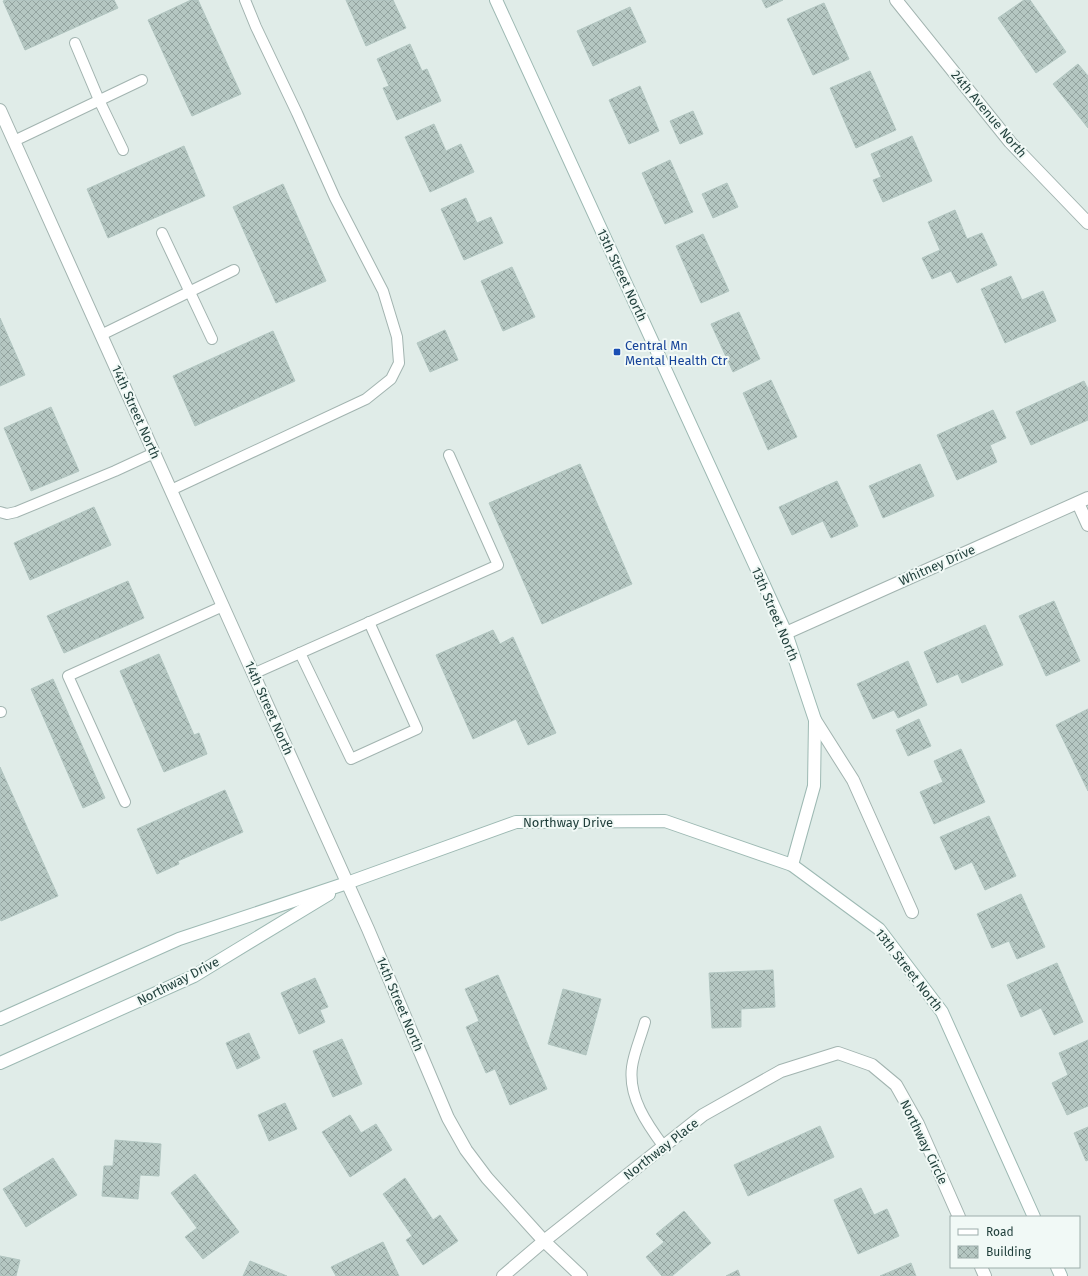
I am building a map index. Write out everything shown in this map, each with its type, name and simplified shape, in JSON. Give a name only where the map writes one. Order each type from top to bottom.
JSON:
[{"type":"street","name":"24th Avenue North","points":[[896,0],[1010,142],[1088,223]]},
{"type":"street","name":"13th Street North","points":[[500,1],[786,633],[815,720],[814,786],[792,865],[879,929],[942,1012],[1034,1216]]},
{"type":"street","name":"14th Street North","points":[[0,110],[347,883],[448,1118],[466,1150],[487,1178],[544,1241],[581,1276]]},
{"type":"street","name":"Whitney Drive","points":[[786,633],[1083,500]]},
{"type":"street","points":[[1083,500],[1088,525]]},
{"type":"street","points":[[815,720],[853,780],[912,912]]},
{"type":"street","name":"Northway Drive","points":[[0,1018],[179,939],[347,883],[516,822],[665,821],[792,865]]},
{"type":"street","name":"Northway Drive","points":[[0,1063],[194,976],[347,883]]},
{"type":"street","name":"Northway Place","points":[[503,1276],[544,1241],[703,1115],[781,1071],[838,1053]]},
{"type":"street","name":"Northway Circle","points":[[838,1053],[872,1064],[896,1085],[918,1124],[959,1216]]},
{"type":"lane","points":[[171,490],[366,399],[391,379],[399,363],[397,337],[382,291],[335,198],[245,0]]},
{"type":"lane","points":[[75,43],[99,100],[123,150]]},
{"type":"lane","points":[[14,141],[142,80]]},
{"type":"lane","points":[[162,233],[212,339]]},
{"type":"lane","points":[[101,335],[234,270]]},
{"type":"lane","points":[[0,512],[7,514],[16,512],[116,471],[154,453]]},
{"type":"lane","points":[[253,674],[498,565],[449,455]]},
{"type":"lane","points":[[125,802],[68,676],[223,606]]},
{"type":"lane","points":[[300,653],[351,759],[417,729],[369,622]]},
{"type":"lane","points":[[645,1022],[632,1067],[632,1086],[645,1121],[664,1146]]},
{"type":"building","points":[[114,0],[118,8],[25,50],[3,1]]},
{"type":"building","points":[[191,0],[198,0],[241,94],[192,116],[148,20]]},
{"type":"building","points":[[346,0],[393,0],[406,28],[366,46]]},
{"type":"building","points":[[762,0],[783,0],[766,8]]},
{"type":"building","points":[[1024,0],[1030,0],[1066,52],[1036,73],[998,18]]},
{"type":"building","points":[[824,3],[849,59],[813,75],[787,19]]},
{"type":"building","points":[[630,7],[646,42],[593,66],[577,31]]},
{"type":"building","points":[[410,44],[422,71],[427,69],[441,101],[397,120],[383,88],[389,86],[377,59]]},
{"type":"building","points":[[1078,64],[1088,76],[1088,128],[1053,84]]},
{"type":"building","points":[[870,71],[896,130],[856,148],[830,88]]},
{"type":"building","points":[[640,86],[659,131],[629,144],[609,100]]},
{"type":"building","points":[[693,111],[703,134],[680,144],[670,121]]},
{"type":"building","points":[[434,124],[446,151],[461,144],[474,172],[430,192],[405,137]]},
{"type":"building","points":[[912,136],[932,181],[883,202],[873,180],[881,177],[871,154]]},
{"type":"building","points":[[184,146],[205,196],[108,238],[87,189]]},
{"type":"building","points":[[670,160],[693,212],[665,224],[642,173]]},
{"type":"building","points":[[727,183],[738,207],[713,218],[702,194]]},
{"type":"building","points":[[283,184],[326,281],[276,303],[233,207]]},
{"type":"building","points":[[466,198],[477,223],[491,217],[503,243],[464,260],[441,209]]},
{"type":"building","points":[[955,210],[967,239],[982,233],[997,265],[957,283],[951,271],[932,279],[922,258],[940,250],[928,222]]},
{"type":"building","points":[[703,234],[729,291],[701,303],[676,246]]},
{"type":"building","points":[[512,267],[535,317],[503,331],[481,281]]},
{"type":"building","points":[[1011,276],[1022,300],[1043,291],[1056,321],[1005,343],[981,289]]},
{"type":"building","points":[[739,312],[760,359],[733,372],[711,324]]},
{"type":"building","points":[[0,318],[25,375],[0,386]]},
{"type":"building","points":[[445,330],[458,360],[430,372],[417,343]]},
{"type":"building","points":[[273,331],[295,381],[195,426],[173,376]]},
{"type":"building","points":[[771,380],[797,437],[768,450],[743,393]]},
{"type":"building","points":[[1084,381],[1088,389],[1088,420],[1031,445],[1016,412]]},
{"type":"building","points":[[51,407],[79,471],[31,491],[4,428]]},
{"type":"building","points":[[993,410],[1006,438],[990,445],[997,462],[957,480],[937,435]]},
{"type":"building","points":[[580,464],[632,584],[542,624],[489,503]]},
{"type":"building","points":[[920,464],[934,496],[883,518],[869,486]]},
{"type":"building","points":[[837,481],[858,526],[831,538],[823,521],[792,535],[779,507]]},
{"type":"building","points":[[94,507],[111,545],[30,580],[14,543]]},
{"type":"building","points":[[128,581],[144,618],[64,653],[47,616]]},
{"type":"building","points":[[1054,601],[1080,661],[1046,676],[1019,616]]},
{"type":"building","points":[[985,625],[1003,665],[962,683],[958,674],[937,683],[924,652]]},
{"type":"building","points":[[493,630],[500,644],[513,637],[556,733],[528,745],[516,719],[473,739],[436,655]]},
{"type":"building","points":[[159,654],[194,735],[199,733],[207,754],[164,772],[120,671]]},
{"type":"building","points":[[908,661],[927,705],[898,718],[894,710],[873,719],[857,684]]},
{"type":"building","points":[[53,679],[105,798],[83,808],[31,689]]},
{"type":"building","points":[[1088,709],[1088,791],[1056,725]]},
{"type":"building","points":[[919,719],[931,746],[908,756],[896,730]]},
{"type":"building","points":[[961,749],[985,802],[934,824],[920,792],[943,782],[934,761]]},
{"type":"building","points":[[0,767],[58,896],[1,921],[0,919]]},
{"type":"building","points":[[225,790],[243,832],[178,861],[179,864],[157,874],[137,829]]},
{"type":"building","points":[[989,816],[1016,876],[985,890],[972,862],[955,870],[940,837]]},
{"type":"building","points":[[1021,894],[1045,947],[1017,959],[1009,941],[992,948],[977,914]]},
{"type":"building","points":[[1057,963],[1083,1022],[1054,1035],[1041,1008],[1021,1017],[1007,985]]},
{"type":"building","points":[[773,970],[775,1007],[741,1009],[741,1027],[712,1028],[709,973]]},
{"type":"building","points":[[498,975],[547,1089],[510,1105],[495,1069],[486,1073],[466,1027],[479,1021],[465,989]]},
{"type":"building","points":[[315,978],[328,1007],[320,1010],[325,1022],[299,1034],[281,993]]},
{"type":"building","points":[[563,989],[601,999],[586,1055],[548,1044]]},
{"type":"building","points":[[249,1033],[260,1058],[237,1069],[226,1043]]},
{"type":"building","points":[[342,1039],[362,1084],[333,1097],[313,1051]]},
{"type":"building","points":[[1088,1040],[1088,1106],[1067,1115],[1052,1083],[1068,1075],[1059,1053]]},
{"type":"building","points":[[285,1103],[297,1129],[269,1141],[258,1115]]},
{"type":"building","points":[[350,1115],[361,1133],[376,1124],[392,1150],[350,1177],[322,1132]]},
{"type":"building","points":[[820,1126],[834,1157],[748,1196],[734,1165]]},
{"type":"building","points":[[1088,1127],[1088,1160],[1086,1161],[1074,1133]]},
{"type":"building","points":[[115,1140],[161,1144],[159,1176],[140,1175],[138,1199],[102,1196],[104,1166],[113,1166]]},
{"type":"building","points":[[53,1158],[77,1195],[26,1227],[3,1189]]},
{"type":"building","points":[[195,1174],[239,1232],[203,1259],[185,1237],[197,1228],[171,1193]]},
{"type":"building","points":[[405,1178],[433,1220],[440,1215],[458,1241],[423,1265],[406,1240],[412,1236],[383,1194]]},
{"type":"building","points":[[861,1188],[874,1215],[887,1209],[899,1236],[858,1254],[834,1200]]},
{"type":"building","points":[[684,1211],[711,1243],[672,1276],[662,1276],[646,1257],[664,1242],[656,1234]]},
{"type":"building","points":[[383,1242],[399,1276],[336,1276],[331,1267]]},
{"type":"building","points":[[0,1256],[20,1260],[16,1276],[0,1276]]},
{"type":"building","points":[[250,1261],[287,1276],[243,1276]]},
{"type":"building","points":[[911,1263],[916,1276],[880,1276]]},
{"type":"building","points":[[738,1270],[740,1276],[726,1276]]},
{"type":"place","name":"Central Mn Mental Health Ctr","points":[[617,352]]}]
